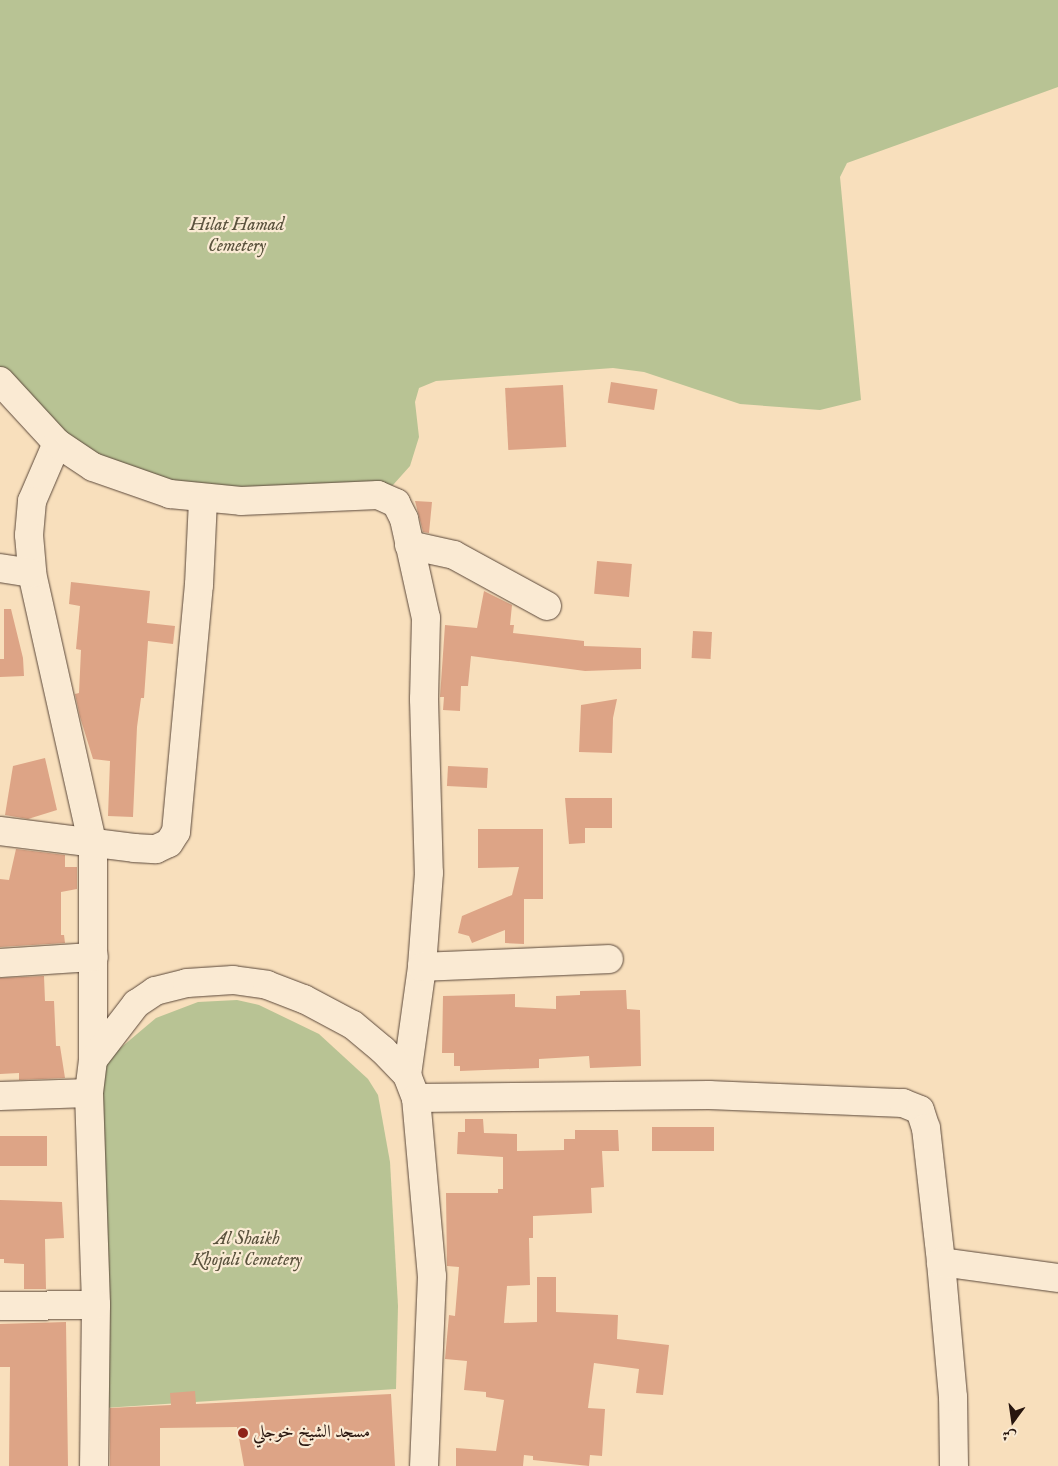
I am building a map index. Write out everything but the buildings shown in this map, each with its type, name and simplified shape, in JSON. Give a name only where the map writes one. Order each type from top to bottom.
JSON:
[{"type":"street","points":[[0,381],[57,443],[93,467],[130,482],[203,500],[241,501],[378,495],[396,503],[410,545],[426,618],[424,699],[429,874],[411,1087],[432,1276],[424,1466]]},
{"type":"street","points":[[57,443],[32,502],[29,536],[32,573],[93,845],[93,1060],[89,1093],[96,1305],[94,1466]]},
{"type":"street","points":[[0,830],[93,845],[156,849],[169,843],[176,832],[199,585],[203,500]]},
{"type":"street","points":[[410,545],[454,556],[547,606]]},
{"type":"street","points":[[0,568],[32,573]]},
{"type":"street","points":[[0,963],[94,957]]},
{"type":"street","points":[[422,967],[609,959]]},
{"type":"street","points":[[93,1060],[136,1004],[155,991],[187,983],[232,980],[267,985],[304,999],[353,1026],[383,1050],[411,1087]]},
{"type":"street","points":[[411,1087],[709,1095],[903,1103],[920,1110],[926,1128],[941,1262],[953,1397],[954,1466]]},
{"type":"street","points":[[0,1096],[89,1093]]},
{"type":"street","points":[[941,1262],[1058,1278]]},
{"type":"street","points":[[0,1306],[96,1305]]},
{"type":"green space","name":"Hilat Hamad Cemetery","points":[[0,0],[1058,0],[1058,87],[847,163],[840,177],[861,400],[820,410],[740,404],[644,372],[613,368],[436,381],[419,388],[415,402],[419,437],[410,466],[393,485],[373,497],[96,480],[0,384]]},
{"type":"green space","name":"Al Shaikh Khojali Cemetery","points":[[237,1000],[259,1005],[319,1034],[368,1079],[378,1095],[390,1162],[398,1306],[396,1389],[104,1408],[95,1083],[105,1061],[156,1018],[198,1002]]},
{"type":"place","name":"مسجد الشيخ خوجلي","points":[[243,1433]]}]
